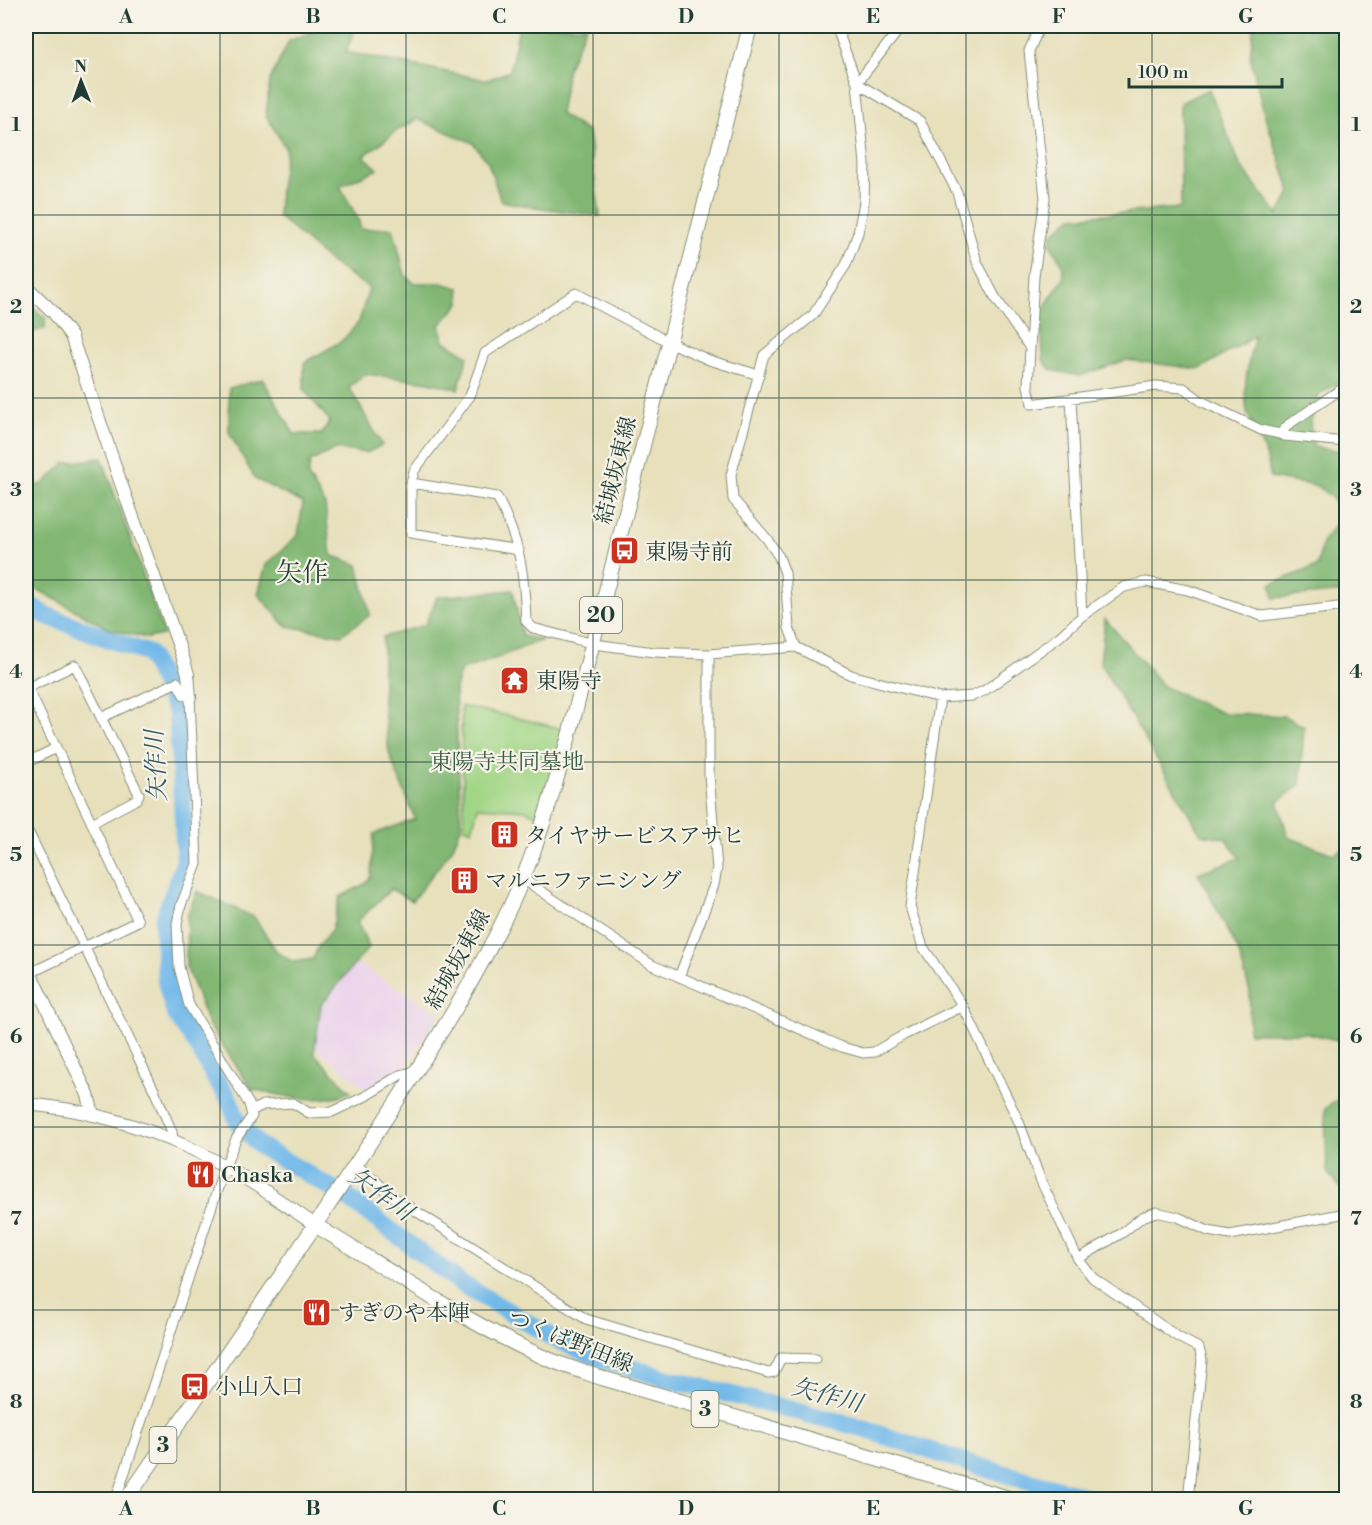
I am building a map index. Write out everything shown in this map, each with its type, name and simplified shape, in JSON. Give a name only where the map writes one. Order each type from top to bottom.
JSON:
[{"type":"main road","name":"結城坂東線","points":[[315,1225],[353,1170],[475,974],[523,879],[551,799],[594,644],[750,26]]},
{"type":"main road","name":"3","points":[[126,1500],[315,1225]]},
{"type":"main road","name":"つくば野田線","points":[[315,1225],[384,1269],[487,1328],[542,1356],[570,1367],[1015,1500]]},
{"type":"street","points":[[796,647],[789,628],[785,573],[779,557],[733,498],[731,475],[764,355],[813,315],[846,265],[858,233],[864,202],[865,164],[857,83],[836,26]]},
{"type":"street","points":[[857,83],[902,26]]},
{"type":"street","points":[[1040,26],[1029,51],[1045,198],[1034,276],[1029,348],[1028,386],[1032,404],[1156,386],[1184,388],[1201,401],[1261,430],[1284,436],[1347,442]]},
{"type":"street","points":[[857,83],[920,122],[957,192],[977,262],[994,297],[1029,348]]},
{"type":"street","points":[[26,286],[53,312],[71,336],[188,674],[197,864],[181,905],[177,924],[179,967],[189,1005],[250,1116]]},
{"type":"street","points":[[519,550],[411,533],[411,483],[414,471],[470,396],[485,353],[576,293],[669,342],[709,360],[759,375]]},
{"type":"street","points":[[1280,434],[1289,424],[1347,386]]},
{"type":"street","points":[[1071,398],[1082,616]]},
{"type":"street","points":[[411,483],[496,497],[510,523],[519,550],[526,621],[533,628],[594,644],[654,652],[709,654],[796,647],[851,675],[940,698],[972,696],[984,691],[1124,587],[1146,582],[1188,590],[1262,616],[1347,606]]},
{"type":"street","points":[[679,977],[714,885],[717,868],[709,775],[709,654]]},
{"type":"street","points":[[92,823],[137,799],[140,794],[75,665],[26,686],[138,921],[27,971],[88,1095],[93,1115]]},
{"type":"street","points":[[101,718],[177,682],[184,695],[189,697]]},
{"type":"street","points":[[940,698],[910,907],[923,947],[963,1006],[1019,1122],[1041,1181],[1078,1259],[1093,1278],[1178,1337],[1199,1348],[1202,1360],[1188,1500]]},
{"type":"street","points":[[26,762],[56,748]]},
{"type":"street","points":[[26,827],[155,1092],[172,1132],[172,1140]]},
{"type":"street","points":[[523,879],[652,965],[842,1047],[863,1053],[874,1052],[963,1006]]},
{"type":"street","points":[[119,1500],[117,1496],[225,1166],[236,1139],[250,1116],[262,1105],[293,1104],[309,1113],[332,1112],[364,1097],[400,1075],[416,1071]]},
{"type":"street","points":[[26,1104],[93,1115],[172,1140],[225,1166],[315,1225]]},
{"type":"street","points":[[353,1170],[366,1172],[392,1196],[586,1319],[772,1374],[777,1369],[781,1358],[816,1359]]},
{"type":"street","points":[[1078,1259],[1122,1233],[1142,1217],[1156,1212],[1178,1217],[1208,1231],[1230,1235],[1347,1213]]},
{"type":"shaded area","points":[[347,958],[440,1013],[402,1071],[368,1090],[297,1032]]},
{"type":"green space","points":[[324,26],[356,26],[346,52],[487,80],[510,71],[519,26],[586,26],[568,67],[560,114],[588,132],[600,216],[501,201],[488,162],[473,143],[417,119],[398,130],[364,156],[378,169],[340,186],[361,229],[393,228],[405,275],[414,283],[441,283],[459,288],[460,303],[440,325],[444,341],[468,356],[458,389],[429,382],[366,374],[349,387],[382,445],[367,453],[335,449],[310,462],[308,476],[325,505],[331,555],[358,565],[370,615],[341,635],[286,626],[258,594],[266,565],[298,535],[303,503],[255,479],[229,432],[229,388],[263,379],[294,434],[322,434],[330,421],[304,390],[304,363],[342,341],[359,322],[369,288],[330,262],[278,216],[286,149],[266,115],[270,80],[289,41]]},
{"type":"green space","points":[[1254,26],[1346,26],[1344,27],[1346,37],[1346,377],[1319,395],[1310,424],[1314,447],[1346,452],[1346,592],[1274,598],[1271,584],[1317,566],[1323,541],[1342,516],[1332,498],[1317,486],[1270,478],[1267,460],[1247,411],[1245,394],[1255,336],[1200,369],[1126,360],[1080,376],[1051,370],[1043,360],[1041,312],[1064,278],[1062,263],[1051,246],[1052,234],[1072,217],[1181,208],[1180,103],[1209,89],[1240,165],[1278,215],[1291,192],[1264,113],[1250,56]]},
{"type":"green space","points":[[26,301],[45,318],[45,329],[26,333]]},
{"type":"green space","points":[[102,458],[164,635],[147,638],[109,629],[26,583],[26,473],[32,484],[42,485],[65,463]]},
{"type":"green space","points":[[513,590],[522,636],[542,640],[461,670],[455,688],[461,827],[452,849],[412,901],[391,889],[357,922],[369,947],[321,1005],[314,1053],[351,1092],[314,1099],[289,1097],[252,1089],[208,1024],[186,966],[187,916],[197,891],[254,917],[277,952],[293,962],[313,959],[319,945],[332,929],[340,897],[365,884],[371,876],[374,834],[415,819],[389,753],[383,703],[383,637],[425,625],[437,597]]},
{"type":"green space","points":[[1105,619],[1164,687],[1222,713],[1284,716],[1304,727],[1300,785],[1278,802],[1288,837],[1333,854],[1346,850],[1346,1042],[1307,1033],[1249,1033],[1250,992],[1238,950],[1198,873],[1240,858],[1225,838],[1201,834],[1100,663]]},
{"type":"green space","name":"東陽寺共同墓地","points":[[461,706],[563,729],[538,816],[525,810],[478,807],[472,830],[464,827]]},
{"type":"green space","points":[[1346,1093],[1346,1194],[1327,1172],[1325,1109]]},
{"type":"waterway","name":"矢作川","points":[[26,602],[45,615],[149,654],[177,713],[185,861],[163,921],[166,981],[175,1014],[196,1043],[228,1097],[238,1123],[260,1146],[348,1198],[462,1284],[555,1339],[602,1359],[669,1379],[851,1425],[981,1467],[1097,1500]]},
{"type":"place","name":"東陽寺前","points":[[624,551]]},
{"type":"place","name":"東陽寺","points":[[515,680]]},
{"type":"place","name":"タイヤサービスアサヒ","points":[[504,835]]},
{"type":"place","name":"マルニファニシング","points":[[464,880]]},
{"type":"place","name":"Chaska","points":[[200,1174]]},
{"type":"place","name":"すぎのや本陣","points":[[317,1312]]},
{"type":"place","name":"小山入口","points":[[194,1386]]},
{"type":"district","name":"矢作","points":[[302,572]]}]
